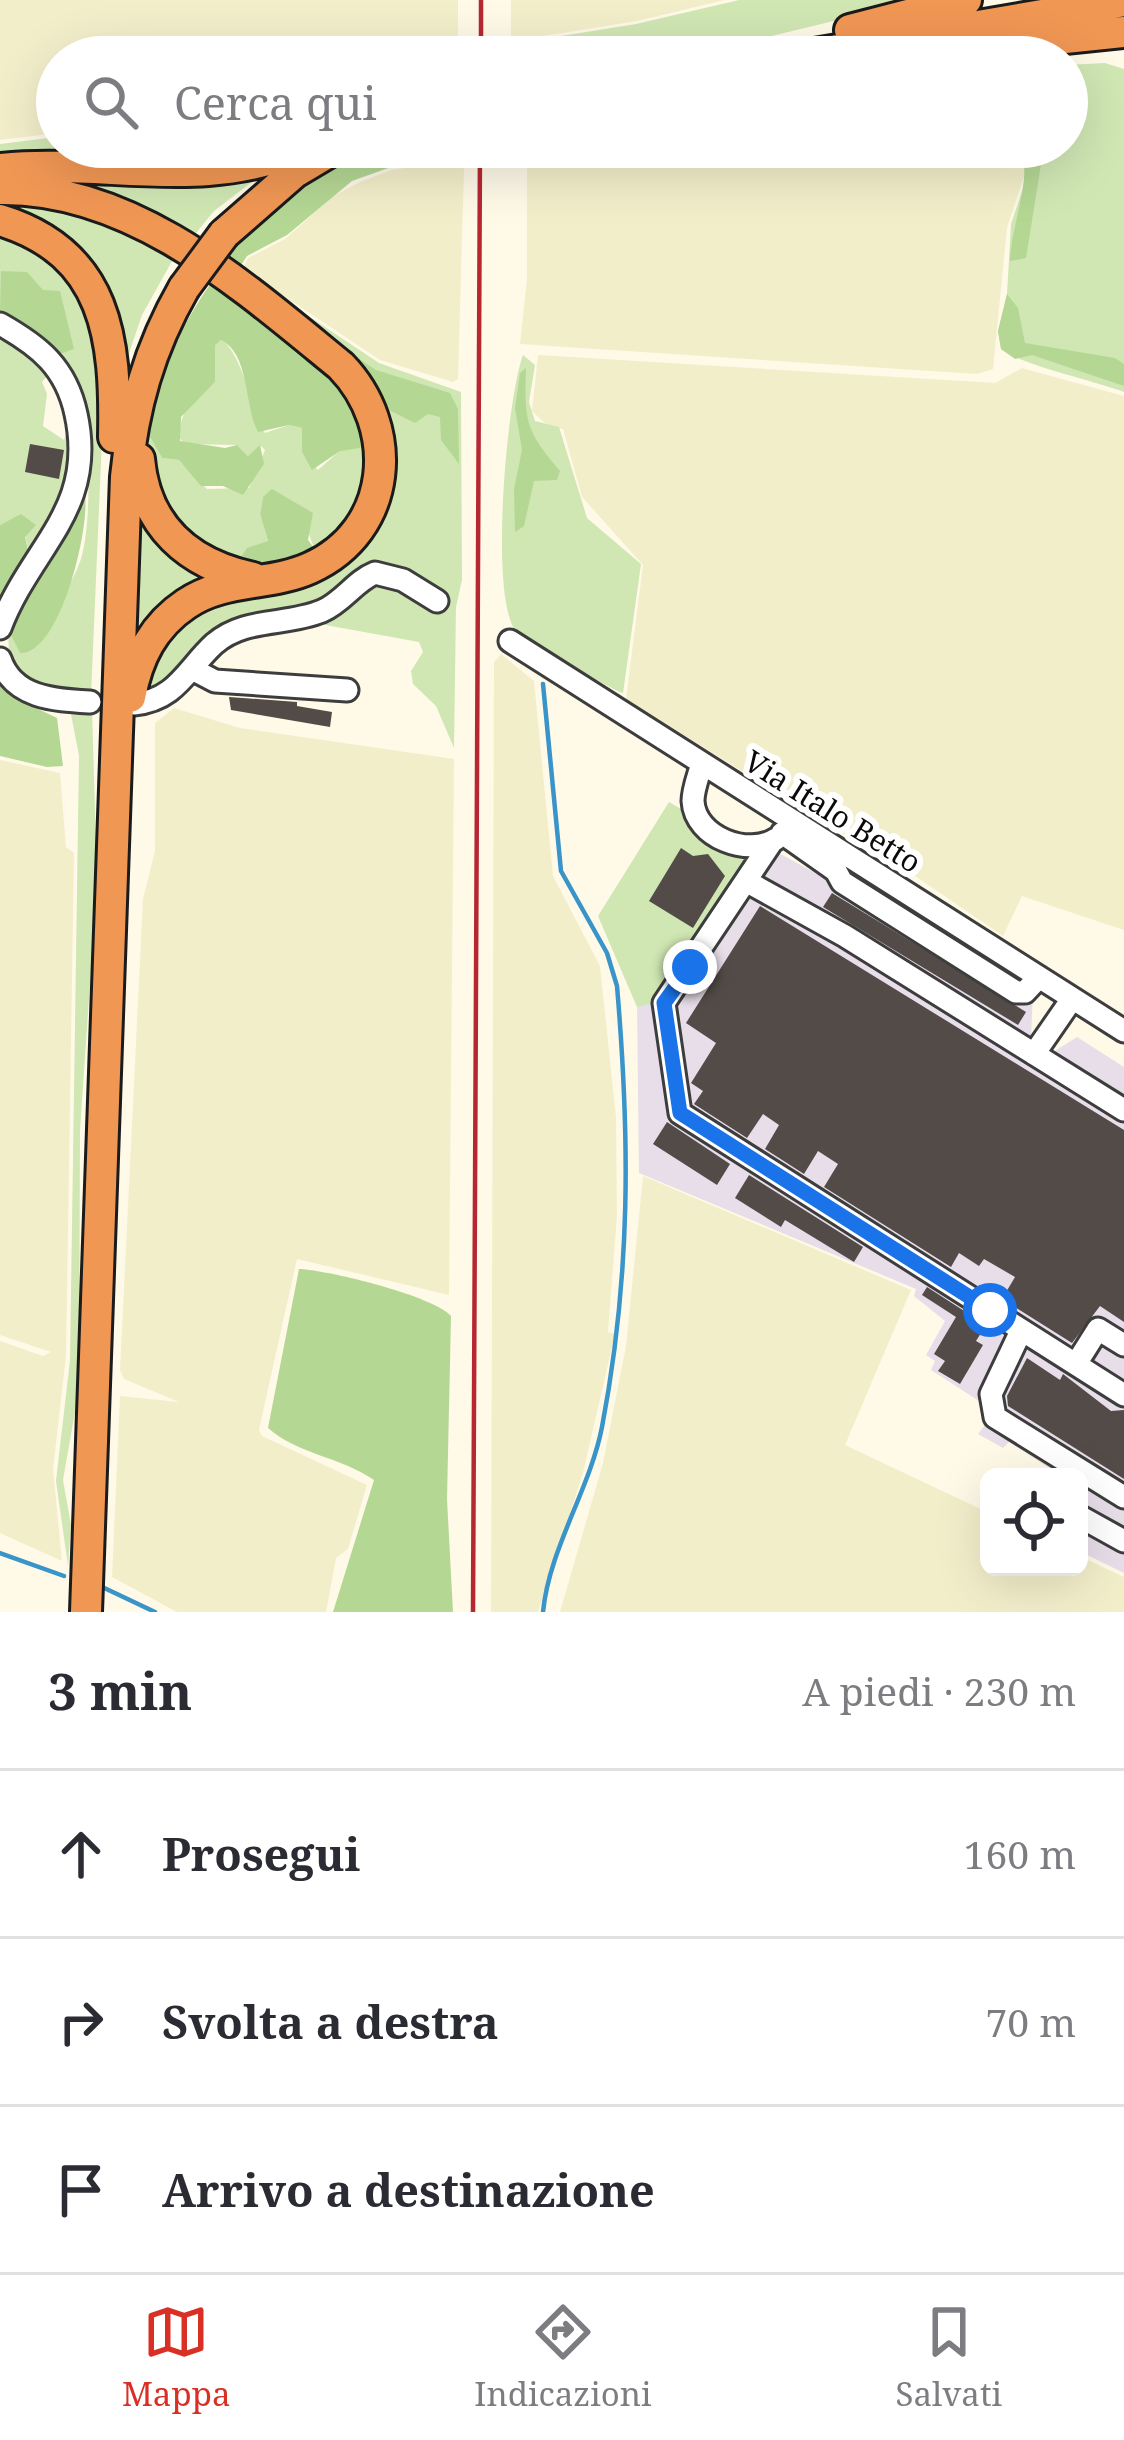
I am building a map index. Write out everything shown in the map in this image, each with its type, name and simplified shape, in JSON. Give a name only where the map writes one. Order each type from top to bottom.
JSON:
[{"type":"highway","points":[[823,36],[966,0]]},
{"type":"highway","points":[[923,36],[1124,1]]},
{"type":"highway","points":[[1086,36],[1124,32]]},
{"type":"highway","points":[[0,169],[209,173],[247,168]]},
{"type":"highway","points":[[86,1612],[131,427],[153,346],[184,287],[224,234],[300,168]]},
{"type":"highway","points":[[0,189],[65,194],[142,221],[330,357],[362,391],[380,433],[382,460],[365,520],[326,560],[212,590],[159,627],[137,665],[128,739],[116,760]]},
{"type":"highway","points":[[0,220],[63,254],[103,312],[115,371],[113,496],[124,520]]},
{"type":"highway","points":[[153,346],[155,369],[139,454],[157,522],[192,556],[262,580]]},
{"type":"street","points":[[0,324],[38,346],[55,363],[74,404],[83,464],[65,515],[10,602],[0,628]]},
{"type":"street","points":[[134,704],[156,702],[226,635],[251,624],[325,610],[375,573],[403,580],[437,601]]},
{"type":"street","name":"Via Italo Betto","points":[[510,641],[703,764],[783,833],[1039,977],[1124,1031]]},
{"type":"street","points":[[0,659],[23,690],[90,702]]},
{"type":"street","points":[[192,669],[215,681],[347,690]]},
{"type":"street","points":[[703,764],[693,805],[701,822],[730,843],[783,833]]},
{"type":"street","points":[[783,833],[664,1003],[680,1113],[1124,1395]]},
{"type":"street","points":[[746,881],[1124,1110]]},
{"type":"street","points":[[1034,1054],[1072,999]]},
{"type":"street","points":[[1076,1364],[1098,1329],[1124,1345]]},
{"type":"street","points":[[1021,1330],[991,1394],[995,1417],[1070,1468]]},
{"type":"street","points":[[1088,1479],[1124,1497]]},
{"type":"street","points":[[1088,1521],[1124,1541]]},
{"type":"shaded area","points":[[0,0],[458,0],[458,36],[36,36],[36,136],[0,140]]},
{"type":"shaded area","points":[[511,0],[725,0],[637,21],[543,36],[511,36]]},
{"type":"shaded area","points":[[464,168],[458,379],[453,382],[380,360],[243,269],[248,258],[285,239],[332,197],[392,170]]},
{"type":"shaded area","points":[[527,168],[1025,168],[1007,228],[993,369],[977,374],[520,344],[527,279]]},
{"type":"shaded area","points":[[538,355],[995,383],[1022,368],[1124,396],[1124,930],[1022,896],[1003,936],[858,837],[845,835],[626,699],[643,565],[582,497],[563,429],[548,426],[532,411]]},
{"type":"shaded area","points":[[501,654],[534,681],[553,876],[600,966],[616,1117],[617,1215],[608,1332],[615,1334],[583,1473],[538,1612],[491,1612],[494,662]]},
{"type":"shaded area","points":[[174,708],[240,728],[454,759],[449,1295],[297,1259],[259,1430],[262,1436],[367,1485],[348,1549],[336,1558],[326,1612],[177,1612],[112,1577],[120,1396],[179,1402],[124,1379],[120,1370],[143,899],[155,851],[155,723]]},
{"type":"shaded area","points":[[0,760],[60,773],[66,847],[74,853],[66,1356],[53,1469],[62,1561],[0,1533],[0,1341],[43,1356],[51,1352],[0,1335]]},
{"type":"shaded area","points":[[773,850],[1033,991],[1031,1039],[1053,1052],[1077,1037],[1124,1067],[1124,1573],[1088,1555],[1088,1468],[1049,1468],[1009,1442],[1003,1448],[978,1434],[985,1425],[985,1405],[931,1370],[935,1361],[926,1355],[945,1321],[914,1296],[916,1289],[639,1173],[637,1005],[682,996]]},
{"type":"shaded area","points":[[643,1176],[911,1290],[845,1445],[980,1509],[980,1576],[1088,1576],[1088,1560],[1124,1577],[1124,1612],[560,1612],[603,1463],[626,1346]]},
{"type":"green space","points":[[739,0],[921,0],[771,36],[561,36]]},
{"type":"green space","points":[[1088,64],[1124,69],[1124,392],[1012,355],[1001,349],[998,331],[1007,294],[1011,224],[1027,168],[1088,168]]},
{"type":"green space","points":[[36,140],[36,160],[0,160],[0,144]]},
{"type":"green space","points":[[270,168],[214,211],[192,238],[146,212],[100,195],[0,176]]},
{"type":"green space","points":[[326,168],[388,168],[352,181],[287,235],[247,256],[239,268],[225,262],[289,194]]},
{"type":"green space","points":[[1024,168],[1040,168],[1026,258],[1010,261],[1011,248]]},
{"type":"green space","points":[[0,201],[78,210],[176,254],[142,315],[125,365],[109,300],[0,212]]},
{"type":"green space","points":[[0,228],[44,251],[88,303],[104,393],[91,695],[32,681],[13,663],[9,649],[9,631],[48,632],[78,568],[85,543],[88,472],[84,422],[74,386],[50,359],[0,318]]},
{"type":"green space","points":[[1,271],[27,272],[43,290],[60,291],[74,349],[59,354],[35,331],[0,313]]},
{"type":"green space","points":[[211,283],[284,333],[333,375],[360,423],[360,448],[340,451],[312,470],[302,452],[302,428],[289,425],[258,432],[242,368],[221,340],[215,345],[215,382],[181,417],[180,441],[225,448],[237,445],[248,456],[260,445],[264,464],[243,495],[223,486],[201,486],[179,460],[162,458],[146,430],[151,410],[171,354]]},
{"type":"green space","points":[[265,287],[379,363],[461,392],[462,580],[456,607],[454,748],[436,706],[413,684],[411,671],[423,652],[419,642],[320,624],[301,610],[225,624],[171,674],[140,691],[155,644],[191,613],[370,535],[392,486],[390,433]]},
{"type":"green space","points":[[1007,294],[1018,308],[1025,343],[1115,358],[1124,364],[1124,386],[1032,355],[1015,359],[1001,349],[998,331]]},
{"type":"green space","points":[[0,333],[50,372],[42,382],[47,394],[43,426],[64,440],[67,430],[72,447],[73,464],[64,496],[29,555],[21,515],[0,525]]},
{"type":"green space","points":[[221,340],[240,367],[265,433],[289,425],[302,428],[302,452],[318,470],[363,430],[365,465],[357,497],[340,524],[314,548],[300,509],[263,497],[260,514],[268,541],[246,565],[189,544],[145,465],[146,430],[162,458],[179,460],[207,489],[249,488],[265,450],[261,446],[248,456],[237,445],[184,444],[177,434],[185,411],[215,382],[215,344]]},
{"type":"green space","points":[[523,355],[535,365],[529,402],[535,421],[559,427],[587,518],[641,564],[623,693],[517,633],[508,613],[503,582],[503,498],[511,412]]},
{"type":"green space","points":[[355,356],[376,370],[450,393],[458,409],[459,464],[441,440],[440,417],[428,414],[415,423],[389,410]]},
{"type":"green space","points":[[526,368],[530,425],[560,471],[557,480],[534,481],[524,526],[515,532],[514,489],[522,450],[515,408],[520,373]]},
{"type":"green space","points":[[272,489],[313,513],[308,540],[314,548],[293,561],[246,565],[241,557],[247,548],[268,541],[260,514],[263,497]]},
{"type":"green space","points":[[85,494],[83,534],[59,613],[48,634],[34,648],[20,653],[9,631]]},
{"type":"green space","points":[[134,512],[177,561],[206,578],[136,638],[128,622]]},
{"type":"green space","points":[[21,514],[36,525],[25,537],[29,555],[0,604],[0,525]]},
{"type":"green space","points":[[0,684],[21,701],[57,718],[63,766],[0,756]]},
{"type":"green space","points":[[70,709],[92,709],[97,881],[80,1130],[79,1389],[63,1480],[71,1525],[68,1566],[56,1481],[70,1360],[79,756]]},
{"type":"green space","points":[[669,802],[756,852],[662,1001],[637,1007],[598,916]]},
{"type":"green space","points":[[299,1269],[403,1293],[451,1316],[447,1499],[453,1612],[333,1612],[374,1480],[292,1444],[268,1428]]},
{"type":"building","points":[[30,444],[64,450],[59,479],[25,472]]},
{"type":"building","points":[[229,697],[297,702],[297,706],[332,712],[330,727],[231,710]]},
{"type":"building","points":[[681,848],[693,856],[708,854],[725,876],[693,928],[649,901]]},
{"type":"building","points":[[832,893],[1026,1012],[1018,1025],[823,907]]},
{"type":"building","points":[[760,906],[1124,1130],[1124,1322],[1100,1306],[1072,1343],[1002,1299],[1015,1277],[984,1259],[979,1266],[959,1253],[951,1267],[824,1187],[838,1164],[818,1151],[804,1174],[765,1149],[779,1125],[763,1114],[747,1138],[694,1104],[703,1091],[691,1083],[716,1043],[686,1023]]},
{"type":"building","points":[[667,1122],[730,1164],[717,1185],[653,1144]]},
{"type":"building","points":[[749,1175],[863,1247],[854,1262],[785,1220],[781,1227],[735,1198]]},
{"type":"building","points":[[927,1287],[986,1325],[976,1341],[983,1345],[960,1384],[938,1371],[945,1361],[934,1354],[956,1317],[922,1295]]},
{"type":"building","points":[[1027,1358],[1060,1380],[1063,1374],[1111,1411],[1124,1410],[1124,1479],[1008,1406],[1007,1396]]},
{"type":"waterway","points":[[543,684],[561,871],[607,953],[617,986],[626,1153],[623,1261],[602,1427],[553,1565],[543,1612]]},
{"type":"waterway","points":[[0,1553],[64,1576]]},
{"type":"waterway","points":[[98,1585],[155,1612]]},
{"type":"railway","points":[[481,0],[481,36]]},
{"type":"railway","points":[[473,1612],[480,168]]},
{"type":"route","points":[[690,967],[664,1003],[680,1113],[990,1310]]}]
